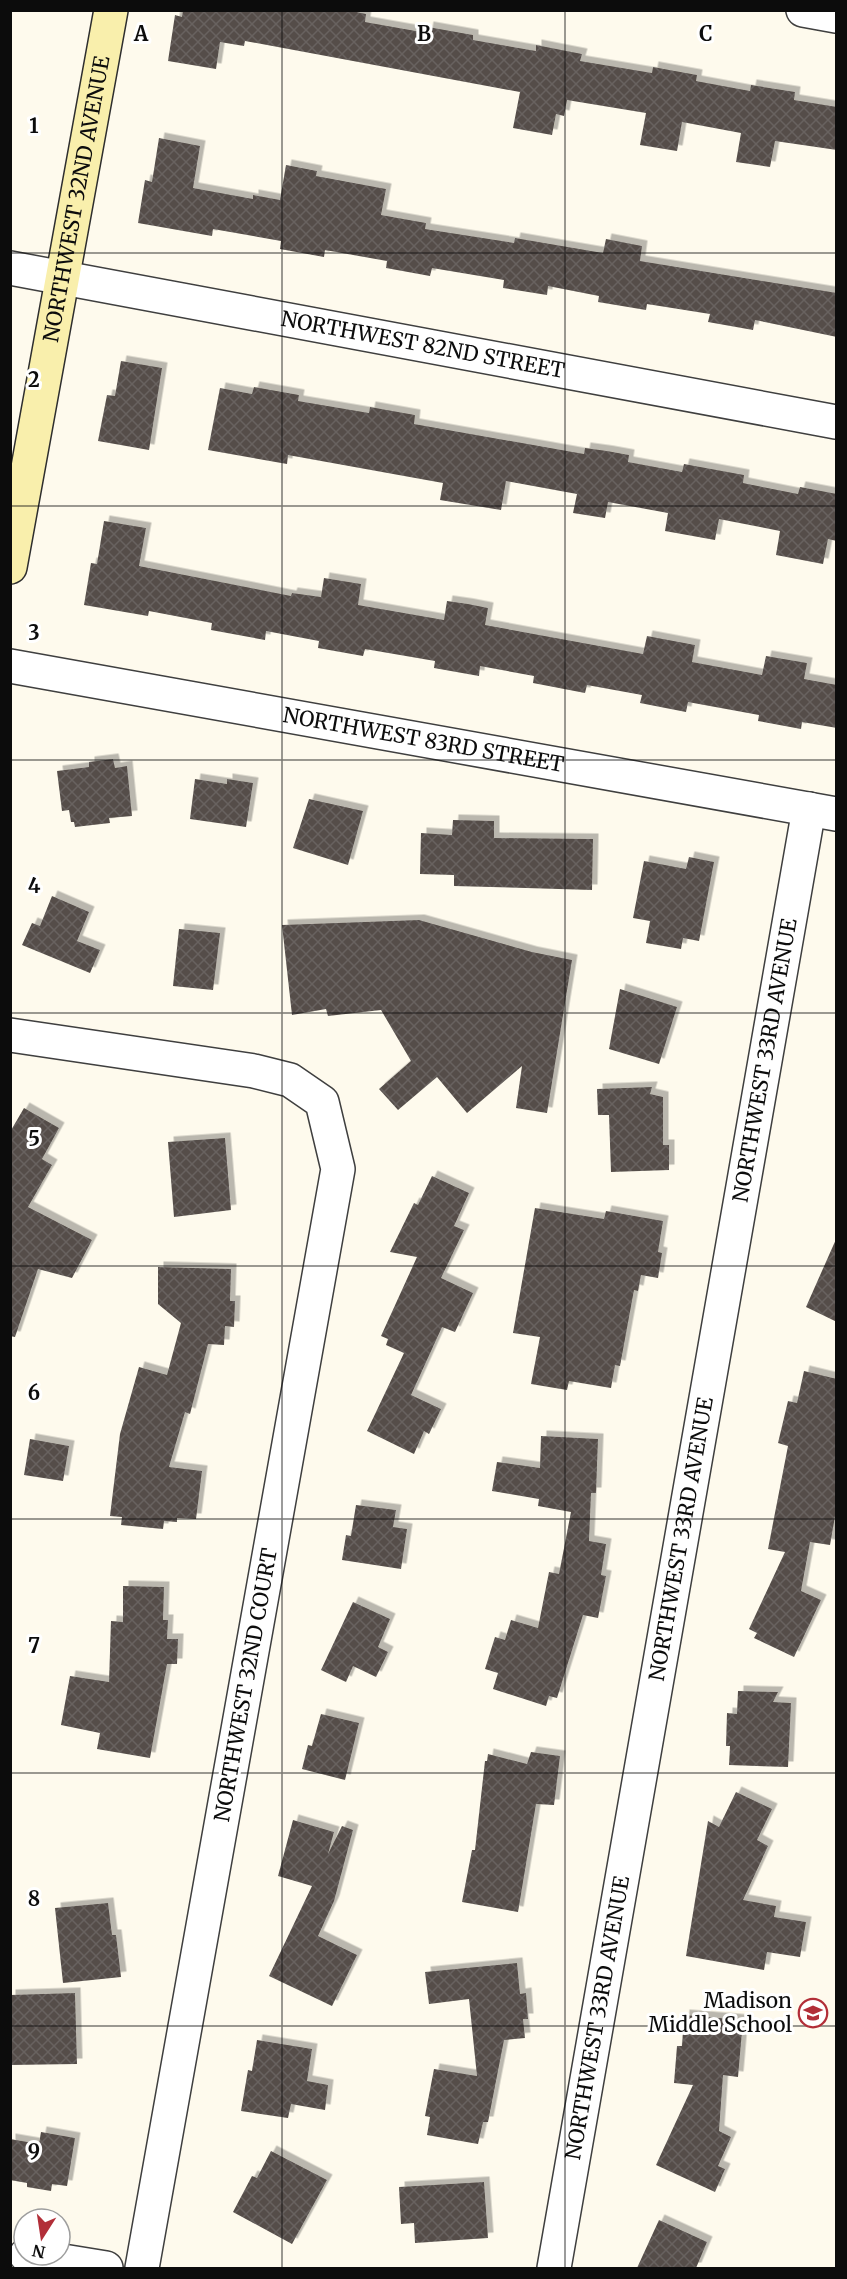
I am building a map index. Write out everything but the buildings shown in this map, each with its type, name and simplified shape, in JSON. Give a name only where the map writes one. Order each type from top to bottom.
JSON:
[{"type":"main road","name":"NORTHWEST 32ND AVENUE","points":[[10,567],[111,10]]},
{"type":"street","points":[[803,10],[837,16]]},
{"type":"street","name":"NORTHWEST 82ND STREET","points":[[10,268],[837,422]]},
{"type":"street","name":"NORTHWEST 83RD STREET","points":[[10,666],[823,812]]},
{"type":"street","name":"NORTHWEST 33RD AVENUE","points":[[554,2268],[823,812]]},
{"type":"street","name":"NORTHWEST 32ND COURT","points":[[10,1035],[254,1071],[290,1080],[322,1102],[338,1169],[142,2268]]},
{"type":"street","points":[[72,2263],[106,2268]]},
{"type":"place","name":"Madison Middle School","points":[[813,2013]]}]
